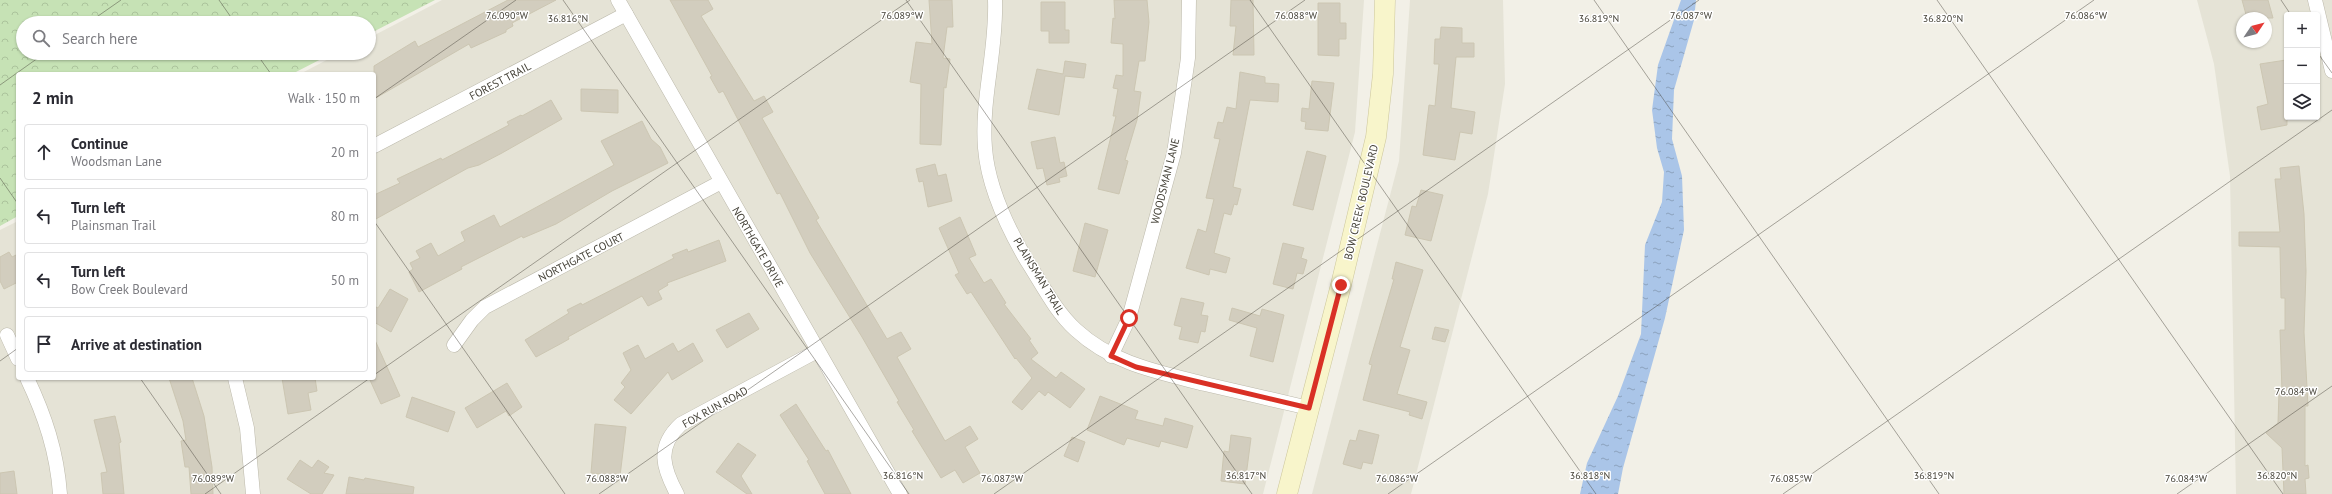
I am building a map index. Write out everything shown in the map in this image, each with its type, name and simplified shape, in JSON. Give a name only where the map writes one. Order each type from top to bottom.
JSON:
[{"type":"street","name":"NORTHGATE DRIVE","points":[[618,0],[900,494]]},
{"type":"street","name":"PLAINSMAN TRAIL","points":[[995,0],[996,26],[985,120],[985,148],[990,176],[996,198],[1023,253],[1058,310],[1075,330],[1111,356],[1136,367],[1309,408]]},
{"type":"street","name":"WOODSMAN LANE","points":[[1111,356],[1129,318],[1174,153],[1188,58],[1189,0]]},
{"type":"street","name":"BOW CREEK BOULEVARD","points":[[1287,494],[1341,285],[1376,137],[1383,74],[1384,0]]},
{"type":"street","points":[[2315,0],[2328,28],[2332,71]]},
{"type":"street","name":"FOREST TRAIL","points":[[376,145],[626,14]]},
{"type":"street","name":"NORTHGATE COURT","points":[[454,345],[472,320],[485,307],[721,182]]},
{"type":"street","points":[[8,334],[16,354]]},
{"type":"street","name":"FOX RUN ROAD","points":[[678,494],[665,468],[664,455],[667,442],[674,431],[681,424],[817,351]]},
{"type":"street","points":[[28,380],[43,411],[52,442],[60,494]]},
{"type":"street","points":[[235,380],[247,428],[253,494]]},
{"type":"shaded area","points":[[442,0],[1364,0],[1355,132],[1263,494],[0,494],[0,230],[16,222],[16,380],[376,380],[376,72],[304,72],[327,60],[376,60],[376,34]]},
{"type":"shaded area","points":[[1410,0],[1503,0],[1505,84],[1488,194],[1411,494],[1312,494],[1399,161]]},
{"type":"shaded area","points":[[2197,0],[2332,0],[2332,494],[2236,494],[2230,176],[2214,64]]},
{"type":"green space","points":[[0,0],[435,0],[376,30],[376,16],[16,16],[16,60],[319,60],[296,72],[16,72],[16,217],[0,226]]},
{"type":"water","points":[[1681,0],[1696,0],[1694,20],[1674,90],[1672,139],[1682,176],[1684,230],[1665,318],[1623,468],[1618,494],[1580,494],[1587,463],[1618,396],[1641,334],[1645,245],[1662,202],[1664,172],[1657,148],[1652,110],[1658,65]]},
{"type":"building","points":[[508,0],[556,0],[512,23],[513,26],[506,30],[506,32],[471,48],[469,44],[376,98],[376,72],[374,72],[374,66],[415,41],[418,47]]},
{"type":"building","points":[[670,0],[708,0],[713,9],[701,16],[754,101],[764,96],[773,112],[762,118],[819,218],[816,220],[887,339],[901,332],[911,349],[897,357],[945,441],[970,426],[978,439],[965,447],[980,473],[963,483],[955,470],[941,478],[912,431],[914,430],[897,402],[899,401],[862,337],[810,253],[780,193],[777,194],[723,91],[719,93],[710,77],[712,76]]},
{"type":"building","points":[[929,0],[952,0],[953,27],[947,27],[943,58],[950,59],[946,88],[944,87],[941,145],[920,144],[921,84],[910,82],[916,42],[932,44]]},
{"type":"building","points":[[1114,0],[1147,0],[1149,22],[1145,61],[1139,61],[1134,91],[1141,92],[1137,120],[1125,160],[1128,161],[1119,194],[1098,189],[1116,116],[1113,116],[1118,89],[1113,88],[1116,75],[1123,76],[1123,44],[1111,43],[1113,18],[1115,19]]},
{"type":"building","points":[[1231,0],[1253,0],[1254,55],[1233,55],[1236,26],[1230,26]]},
{"type":"building","points":[[2242,0],[2268,0],[2271,12],[2245,12]]},
{"type":"building","points":[[1041,2],[1065,2],[1065,30],[1069,30],[1069,43],[1049,43],[1049,31],[1041,31]]},
{"type":"building","points":[[1318,3],[1340,3],[1340,23],[1346,23],[1346,39],[1339,39],[1339,56],[1318,55]]},
{"type":"building","points":[[1441,27],[1462,28],[1462,43],[1474,43],[1474,57],[1456,57],[1451,108],[1475,112],[1472,134],[1460,132],[1455,160],[1423,155],[1429,105],[1435,106],[1439,64],[1434,64],[1435,39],[1440,39]]},
{"type":"building","points":[[2284,60],[2284,120],[2287,120],[2287,125],[2261,130],[2257,107],[2268,104],[2260,64]]},
{"type":"building","points":[[1065,61],[1086,64],[1084,78],[1065,76],[1059,115],[1028,109],[1037,69],[1063,74]]},
{"type":"building","points":[[1240,72],[1265,77],[1265,83],[1279,84],[1278,102],[1250,100],[1233,187],[1241,189],[1237,205],[1234,204],[1231,215],[1224,213],[1214,253],[1230,258],[1226,273],[1210,269],[1209,275],[1186,268],[1198,229],[1206,232],[1214,199],[1206,198],[1220,139],[1214,138],[1218,122],[1223,123],[1227,107],[1236,109]]},
{"type":"building","points":[[1312,81],[1334,83],[1328,131],[1305,129],[1306,122],[1301,121],[1302,108],[1309,109]]},
{"type":"building","points":[[581,89],[618,90],[618,113],[581,111]]},
{"type":"building","points":[[551,100],[562,119],[502,153],[479,165],[468,168],[376,219],[376,194],[400,183],[397,179],[441,158],[442,160],[509,125],[507,122],[521,115],[522,116]]},
{"type":"building","points":[[642,121],[651,139],[660,147],[668,163],[612,191],[556,224],[523,238],[522,236],[461,267],[462,269],[419,292],[409,272],[413,269],[410,263],[420,258],[416,251],[431,243],[438,256],[465,241],[461,232],[494,215],[500,227],[614,165],[601,141]]},
{"type":"building","points":[[1055,137],[1060,163],[1064,162],[1067,176],[1059,178],[1060,182],[1047,185],[1043,168],[1037,169],[1031,142]]},
{"type":"building","points":[[1307,151],[1326,156],[1313,210],[1293,205]]},
{"type":"building","points":[[935,164],[938,176],[946,174],[952,201],[928,207],[923,181],[919,182],[916,169]]},
{"type":"building","points":[[2299,166],[2304,214],[2306,271],[2304,332],[2308,406],[2305,406],[2305,466],[2308,465],[2309,478],[2305,479],[2306,494],[2284,494],[2282,448],[2266,433],[2278,423],[2279,392],[2282,392],[2280,330],[2285,330],[2285,298],[2281,298],[2280,247],[2239,246],[2239,232],[2280,232],[2275,179],[2281,179],[2280,168]]},
{"type":"building","points":[[1421,190],[1443,195],[1431,241],[1405,235],[1412,206],[1416,207]]},
{"type":"building","points":[[960,217],[976,255],[969,258],[984,283],[991,279],[1006,303],[1004,304],[1031,339],[1029,340],[1038,353],[1031,359],[1056,378],[1061,372],[1085,389],[1070,408],[1048,392],[1045,396],[1039,391],[1022,410],[1012,402],[1032,378],[1016,358],[1015,359],[971,292],[967,294],[955,275],[959,273],[939,228]]},
{"type":"building","points":[[1085,223],[1108,230],[1095,277],[1073,271]]},
{"type":"building","points":[[719,240],[726,261],[667,283],[668,285],[658,291],[662,299],[648,306],[642,296],[568,337],[569,339],[536,357],[525,340],[569,313],[567,310],[581,303],[582,305],[674,258],[672,255],[687,249],[688,252]]},
{"type":"building","points":[[1283,243],[1304,248],[1301,258],[1307,260],[1303,274],[1297,273],[1293,289],[1273,284]]},
{"type":"building","points":[[9,252],[12,257],[16,255],[16,283],[4,289],[0,281],[0,257]]},
{"type":"building","points":[[1396,262],[1423,270],[1400,347],[1410,350],[1397,394],[1427,402],[1422,419],[1409,415],[1410,412],[1363,400],[1372,365],[1369,364],[1394,279],[1392,279]]},
{"type":"building","points":[[390,289],[408,299],[391,332],[376,323],[376,307],[378,308]]},
{"type":"building","points":[[1181,298],[1204,303],[1201,315],[1208,316],[1205,332],[1201,331],[1198,343],[1179,339],[1182,327],[1174,325]]},
{"type":"building","points":[[1232,308],[1260,316],[1262,309],[1284,315],[1273,362],[1250,356],[1257,328],[1229,320]]},
{"type":"building","points":[[749,313],[759,329],[727,348],[716,330]]},
{"type":"building","points":[[1435,327],[1449,330],[1445,342],[1432,339]]},
{"type":"building","points":[[376,342],[400,396],[381,404],[370,380],[376,380]]},
{"type":"building","points":[[673,343],[678,352],[693,343],[703,361],[672,380],[668,372],[631,414],[614,400],[625,387],[621,383],[631,370],[623,353],[638,345],[645,359]]},
{"type":"building","points":[[170,380],[193,380],[204,416],[212,467],[213,494],[191,494],[189,467],[185,467],[181,441],[186,440],[183,421]]},
{"type":"building","points":[[282,380],[315,380],[317,391],[308,393],[311,410],[288,414]]},
{"type":"building","points":[[507,383],[522,407],[509,416],[506,411],[477,428],[465,408]]},
{"type":"building","points":[[1100,396],[1138,411],[1135,419],[1163,426],[1165,418],[1193,426],[1187,448],[1161,441],[1159,447],[1127,438],[1124,445],[1087,430]]},
{"type":"building","points":[[412,397],[455,412],[448,432],[406,417]]},
{"type":"building","points":[[796,404],[826,451],[828,450],[851,494],[825,494],[807,461],[809,460],[780,415]]},
{"type":"building","points":[[115,416],[121,442],[119,443],[124,494],[103,494],[101,473],[107,472],[94,420]]},
{"type":"building","points":[[595,424],[626,427],[620,476],[591,473]]},
{"type":"building","points":[[1359,430],[1379,435],[1372,464],[1363,462],[1361,469],[1343,464],[1350,440],[1356,441]]},
{"type":"building","points":[[1231,435],[1251,438],[1245,484],[1221,481],[1224,451],[1229,452]]},
{"type":"building","points":[[1072,437],[1085,442],[1078,462],[1064,456]]},
{"type":"building","points":[[738,443],[756,455],[741,476],[752,494],[747,494],[716,472]]},
{"type":"building","points":[[300,460],[312,468],[318,460],[329,467],[324,473],[334,475],[322,494],[311,494],[287,479]]},
{"type":"building","points":[[14,471],[17,494],[0,494],[0,473]]},
{"type":"building","points":[[349,477],[364,480],[365,478],[414,487],[413,494],[346,494]]},
{"type":"route","points":[[1129,318],[1111,356],[1136,367],[1309,408],[1341,285]]}]
